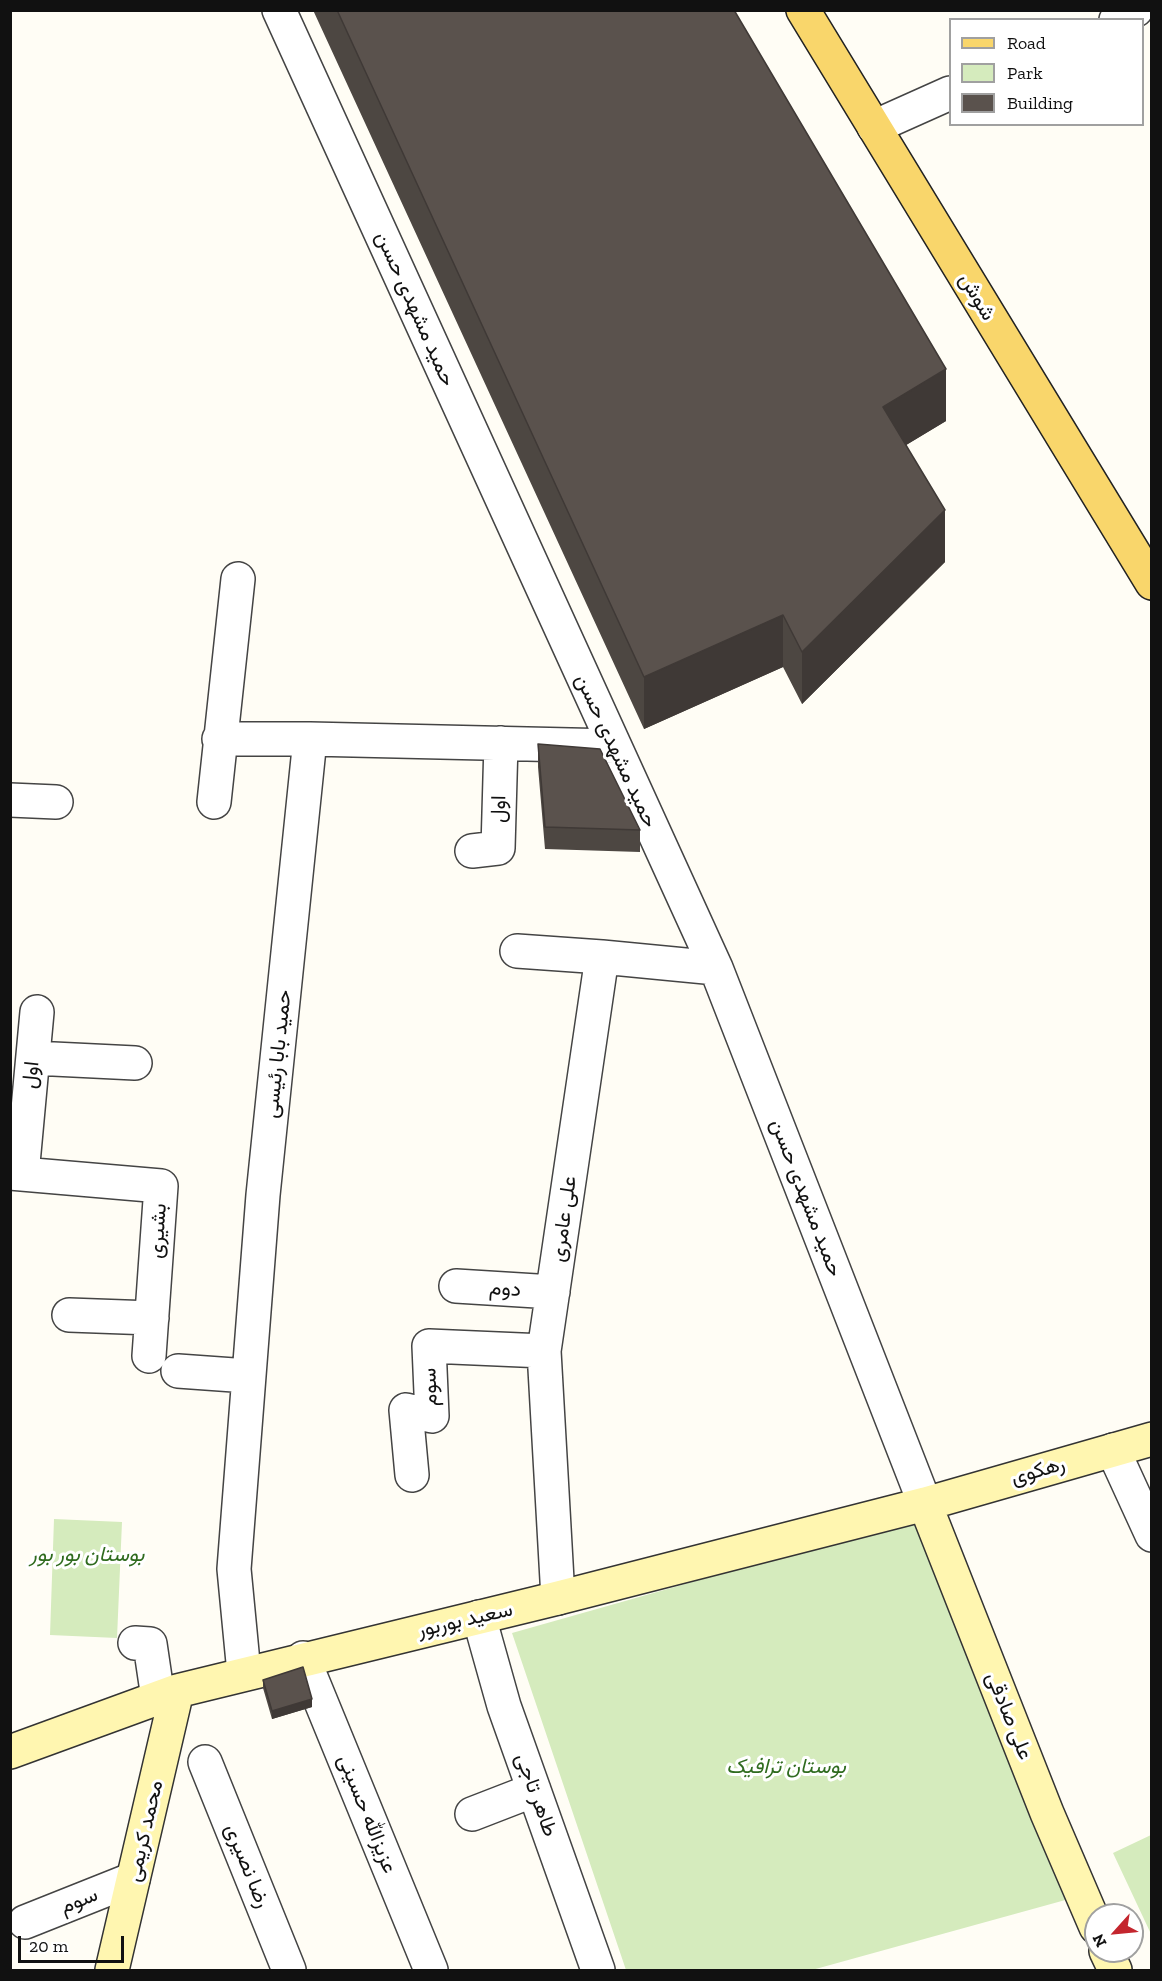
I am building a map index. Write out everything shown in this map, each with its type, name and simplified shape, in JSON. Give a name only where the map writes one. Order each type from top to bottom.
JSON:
[{"type":"main road","name":"شوش","points":[[802,10],[1152,583]]},
{"type":"street","name":"حمید مشهدی حسن","points":[[279,10],[716,968],[925,1503]]},
{"type":"street","points":[[1120,18],[1136,10]]},
{"type":"street","points":[[874,127],[949,94]]},
{"type":"street","points":[[214,802],[238,579]]},
{"type":"street","points":[[219,739],[614,746]]},
{"type":"street","name":"حمید بابا رئیسی","points":[[244,1673],[234,1569],[263,1195],[310,739]]},
{"type":"street","name":"اول","points":[[472,851],[498,848],[501,743]]},
{"type":"street","points":[[10,800],[56,802]]},
{"type":"street","points":[[517,951],[716,968]]},
{"type":"street","name":"علی عامری","points":[[558,1598],[544,1350],[602,957]]},
{"type":"street","name":"اول","points":[[16,1173],[38,1012]]},
{"type":"street","points":[[33,1058],[135,1063]]},
{"type":"street","name":"بشیری","points":[[16,1173],[161,1186],[152,1318],[164,1363],[248,1376]]},
{"type":"street","name":"دوم","points":[[456,1286],[553,1292]]},
{"type":"street","points":[[69,1315],[152,1318]]},
{"type":"street","name":"سوم","points":[[412,1475],[406,1410],[432,1416],[429,1346],[544,1350]]},
{"type":"street","name":"رهکوی","points":[[925,1503],[1152,1439]]},
{"type":"street","points":[[1113,1450],[1152,1535]]},
{"type":"street","name":"سعید بوربور","points":[[10,1752],[168,1694],[244,1673],[558,1598],[925,1503]]},
{"type":"street","name":"علی صادقی","points":[[925,1503],[1047,1813],[1086,1903]]},
{"type":"street","name":"طاهر تاجی","points":[[480,1617],[504,1706],[598,1971]]},
{"type":"street","points":[[135,1643],[150,1644],[168,1694]]},
{"type":"street","name":"عزیزالله حسینی","points":[[303,1658],[431,1971]]},
{"type":"street","name":"محمد کریمی","points":[[112,1971],[133,1879],[168,1694]]},
{"type":"street","name":"رضا نصیری","points":[[206,1762],[289,1971]]},
{"type":"street","points":[[472,1814],[534,1790]]},
{"type":"street","name":"سوم","points":[[25,1922],[133,1879]]},
{"type":"green space","name":"بوستان بور بور","points":[[54,1519],[122,1522],[117,1638],[50,1635]]},
{"type":"green space","name":"بوستان ترافیک","points":[[915,1519],[1069,1899],[812,1970],[626,1970],[512,1633]]},
{"type":"green space","points":[[1151,1835],[1151,1934],[1144,1919],[1144,1903],[1136,1903],[1113,1853]]},
{"type":"building","points":[[337,10],[734,10],[946,369],[883,407],[945,510],[802,652],[783,615],[644,677]]},
{"type":"building","points":[[538,744],[600,749],[640,830],[545,827]]},
{"type":"building","points":[[303,1667],[312,1699],[272,1711],[263,1680]]}]
